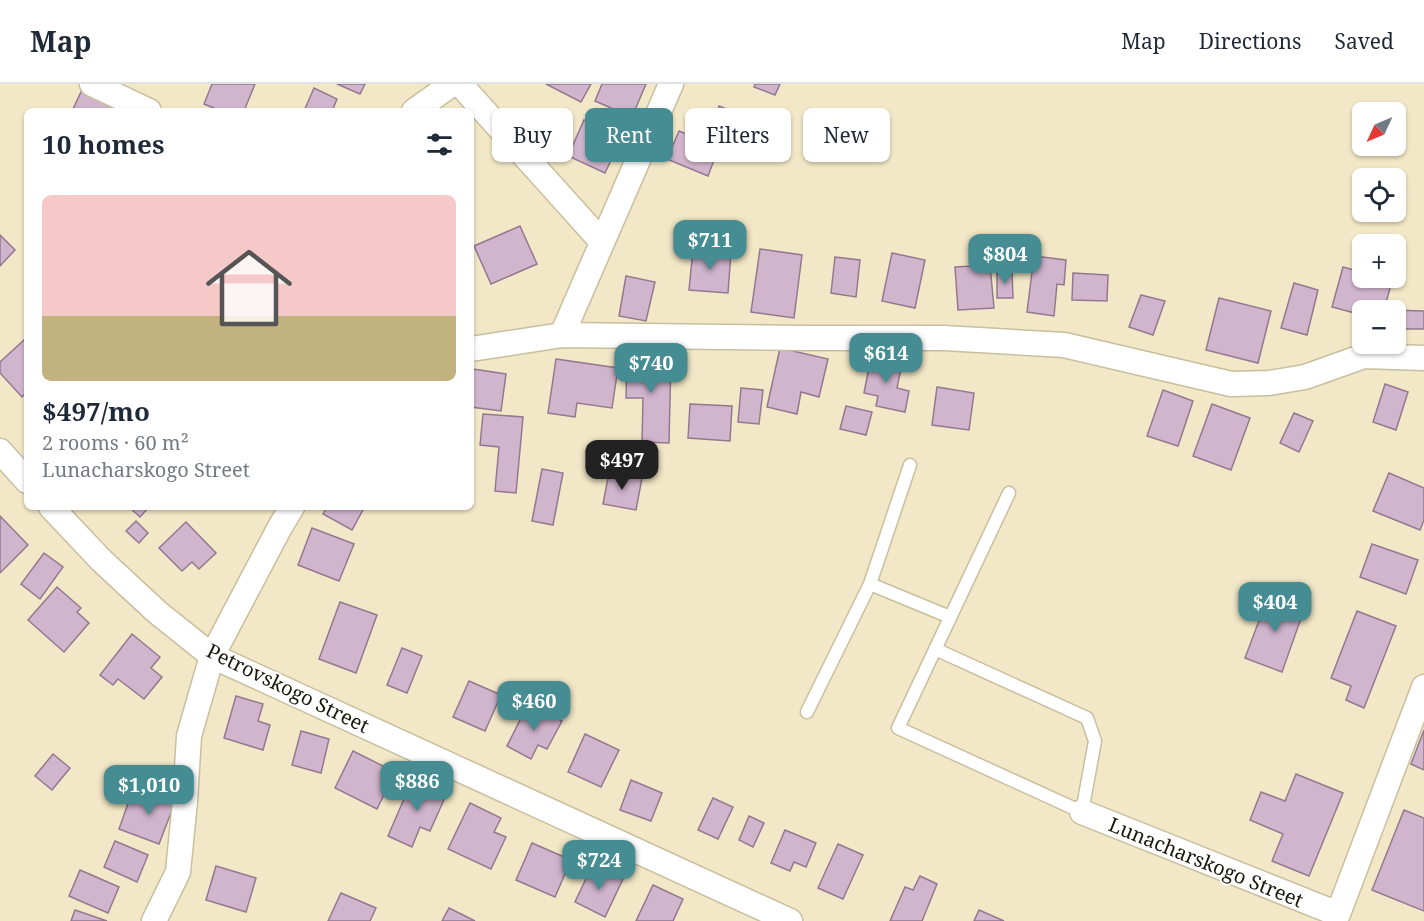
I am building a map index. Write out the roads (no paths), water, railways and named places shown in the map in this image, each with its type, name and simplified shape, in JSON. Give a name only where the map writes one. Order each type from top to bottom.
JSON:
[{"type":"street","points":[[92,84],[144,108]]},
{"type":"street","points":[[418,108],[452,84]]},
{"type":"street","points":[[460,84],[602,242]]},
{"type":"street","points":[[562,335],[670,84]]},
{"type":"street","points":[[474,349],[562,335],[944,338],[1064,345],[1231,384],[1269,383],[1305,377],[1364,356],[1424,358]]},
{"type":"street","points":[[0,451],[24,478]]},
{"type":"street","name":"Petrovskogo Street","points":[[54,510],[101,560],[157,612],[212,656],[745,912],[790,921]]},
{"type":"street","points":[[160,919],[178,872],[189,736],[212,656],[290,510]]},
{"type":"street","name":"Lunacharskogo Street","points":[[1082,812],[1340,918],[1424,687]]},
{"type":"lane","points":[[807,712],[870,584],[910,465]]},
{"type":"lane","points":[[935,649],[1087,718],[1095,741],[1082,812],[897,728],[1009,493]]},
{"type":"lane","points":[[870,584],[950,617]]}]
